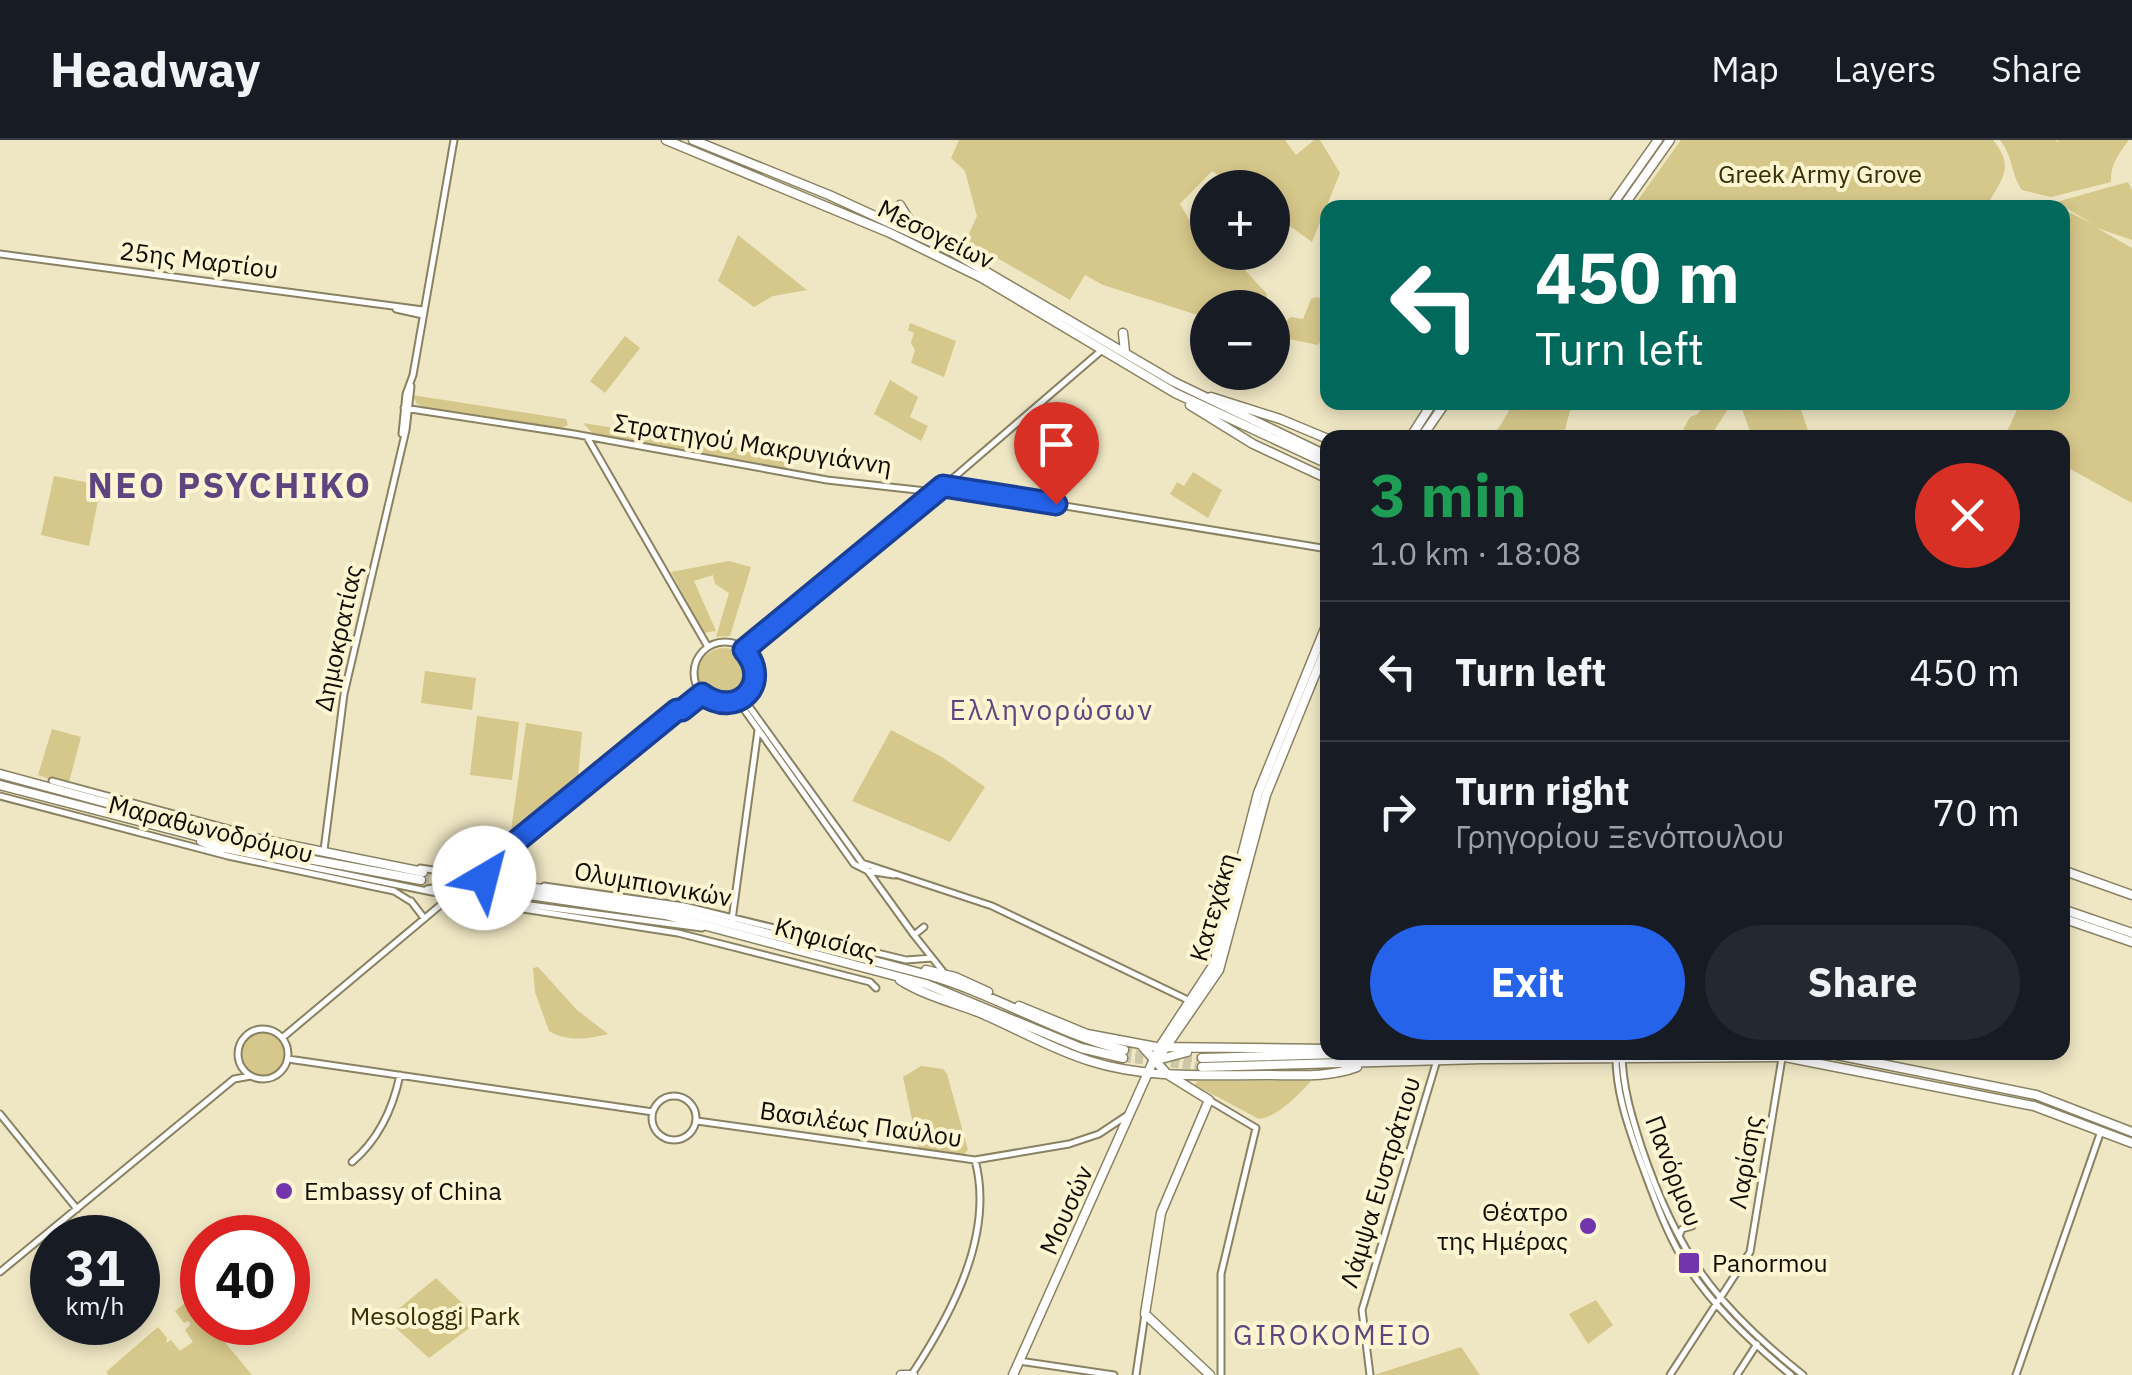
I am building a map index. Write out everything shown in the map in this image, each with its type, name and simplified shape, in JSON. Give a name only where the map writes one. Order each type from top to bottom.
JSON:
[{"type":"main road","name":"Μεσογείων","points":[[666,140],[846,212],[982,278],[1102,347],[1239,436],[1320,474]]},
{"type":"main road","points":[[1616,200],[1658,140]]},
{"type":"main road","points":[[1628,200],[1670,140]]},
{"type":"main road","name":"Μεσογείων","points":[[698,141],[920,236],[1094,334],[1102,347],[1125,352],[1196,394],[1320,452]]},
{"type":"main road","points":[[710,167],[734,168]]},
{"type":"main road","points":[[900,205],[920,236]]},
{"type":"main road","points":[[1094,334],[1120,332],[1125,352]]},
{"type":"main road","name":"Μεσογείων","points":[[1175,393],[1320,460]]},
{"type":"main road","name":"Μεσογείων","points":[[1196,394],[1233,402],[1320,436]]},
{"type":"main road","name":"Κατεχάκη","points":[[1155,1062],[1214,964],[1254,808],[1320,641]]},
{"type":"main road","name":"Κατεχάκη","points":[[1163,1048],[1218,970],[1266,795],[1320,663]]},
{"type":"main road","points":[[0,774],[422,880]]},
{"type":"main road","points":[[36,784],[52,781]]},
{"type":"main road","points":[[0,785],[227,844],[422,880]]},
{"type":"main road","points":[[139,812],[168,814]]},
{"type":"main road","points":[[178,831],[217,848]]},
{"type":"main road","points":[[2070,873],[2132,895]]},
{"type":"main road","name":"Κηφισίας","points":[[506,887],[665,907],[903,969],[947,981],[1124,1054],[1082,1048],[945,989],[896,978],[731,925],[717,929],[655,913],[506,887]]},
{"type":"main road","points":[[2070,916],[2132,937]]},
{"type":"main road","name":"Κηφισίας","points":[[903,969],[945,974],[1072,1029],[1163,1048],[1201,1062],[1437,1060]]},
{"type":"main road","points":[[896,978],[917,992],[980,1013],[1108,1066],[1130,1069],[1176,1055],[1201,1062],[1190,1080],[1192,1090]]},
{"type":"main road","points":[[1140,1045],[1167,1074],[1210,1100],[1162,1210],[1145,1314],[1210,1375]]},
{"type":"main road","name":"Κηφισίας","points":[[1130,1069],[1178,1074],[1201,1062],[1320,1050]]},
{"type":"main road","points":[[1176,1055],[1168,1066],[1178,1074]]},
{"type":"main road","name":"Κηφισίας","points":[[1808,1060],[2034,1106],[2132,1143]]},
{"type":"main road","points":[[1861,1060],[2036,1096],[2132,1132]]},
{"type":"main road","name":"Μουσών","points":[[1013,1375],[1155,1062]]},
{"type":"main road","points":[[901,1375],[913,1375]]},
{"type":"street","name":"Δημοκρατίας","points":[[324,850],[344,694],[402,437],[454,140]]},
{"type":"street","points":[[698,141],[698,154]]},
{"type":"street","name":"25ης Μαρτίου","points":[[0,254],[423,313]]},
{"type":"street","points":[[744,650],[943,486],[1102,347]]},
{"type":"street","name":"Στρατηγού Μακρυγιάννη","points":[[407,410],[827,480],[935,492]]},
{"type":"street","points":[[587,437],[708,647]]},
{"type":"street","points":[[943,486],[1320,548]]},
{"type":"street","name":"Στρατηγού Μακρυγιάννη","points":[[912,491],[920,505]]},
{"type":"street","points":[[700,634],[718,643]]},
{"type":"street","points":[[729,643],[744,650],[755,670],[753,686],[741,699],[718,703],[700,692],[694,666],[708,647],[729,643]]},
{"type":"street","points":[[282,1038],[700,692]]},
{"type":"street","points":[[741,699],[758,730],[854,864],[886,876],[898,875]]},
{"type":"street","points":[[741,699],[945,974]]},
{"type":"street","points":[[731,925],[758,730]]},
{"type":"street","points":[[764,737],[774,740]]},
{"type":"street","points":[[756,744],[764,737]]},
{"type":"street","points":[[52,781],[168,814],[324,850],[456,894],[480,897],[506,887]]},
{"type":"street","name":"Μαραθωνοδρόμου","points":[[0,796],[245,860],[394,891],[410,901]]},
{"type":"street","points":[[217,848],[396,885],[424,918]]},
{"type":"street","points":[[495,859],[493,872],[506,887]]},
{"type":"street","points":[[862,863],[992,906],[1190,1000]]},
{"type":"street","points":[[396,885],[444,872],[506,887]]},
{"type":"street","points":[[444,872],[454,884],[456,894],[465,901],[678,933],[870,982],[876,988]]},
{"type":"street","points":[[880,888],[880,880],[886,876]]},
{"type":"street","points":[[422,880],[454,884],[472,878]]},
{"type":"street","points":[[472,878],[480,897]]},
{"type":"street","name":"Ολυμπιονικών","points":[[731,925],[906,960],[932,958]]},
{"type":"street","points":[[914,935],[924,928]]},
{"type":"street","points":[[0,1272],[234,1079],[272,1078],[284,1069],[288,1059],[282,1038],[266,1030],[250,1034],[240,1045],[240,1063],[234,1079]]},
{"type":"street","points":[[288,1059],[653,1112]]},
{"type":"street","name":"Λάμψα Ευστράτιου","points":[[1370,1375],[1362,1310],[1437,1060]]},
{"type":"street","name":"Πανόρμου","points":[[1620,1060],[1636,1130],[1678,1239],[1717,1300]]},
{"type":"street","name":"Πανόρμου","points":[[1620,1060],[1628,1128],[1679,1252],[1717,1300],[1790,1375]]},
{"type":"street","name":"Λαρίσης","points":[[1670,1375],[1750,1252],[1782,1060]]},
{"type":"street","points":[[240,1063],[251,1076]]},
{"type":"street","points":[[352,1162],[372,1142],[385,1119],[400,1075]]},
{"type":"street","points":[[678,1096],[690,1102],[697,1122],[690,1135],[670,1140],[655,1130],[653,1112],[660,1101],[678,1096]]},
{"type":"street","points":[[1210,1100],[1256,1128],[1221,1274],[1221,1375]]},
{"type":"street","name":"Βασιλέως Παύλου","points":[[697,1122],[976,1160],[1070,1144],[1098,1134],[1132,1113]]},
{"type":"street","points":[[0,1114],[77,1208]]},
{"type":"street","points":[[2016,1375],[2102,1131]]},
{"type":"street","points":[[913,1375],[952,1312],[969,1263],[978,1212],[976,1160]]},
{"type":"street","points":[[1678,1239],[1682,1229],[1692,1226]]},
{"type":"street","points":[[1136,1375],[1145,1314]]},
{"type":"street","points":[[1737,1375],[1757,1343]]},
{"type":"street","name":"Πανόρμου","points":[[1757,1343],[1803,1375]]},
{"type":"street","points":[[1019,1361],[1114,1375]]},
{"type":"green space","points":[[959,140],[1285,140],[1296,155],[1314,140],[1320,140],[1340,173],[1329,200],[1320,200],[1320,222],[1312,242],[1290,226],[1290,170],[1190,170],[1190,194],[1180,204],[1190,221],[1190,270],[1245,270],[1263,290],[1190,290],[1190,313],[1103,285],[1085,275],[1070,300],[966,240],[977,216],[965,171],[951,158]]},
{"type":"green space","name":"Greek Army Grove","points":[[1681,140],[1993,140],[2005,166],[1990,200],[1638,200]]},
{"type":"green space","points":[[2000,140],[2129,140],[2114,165],[2111,182],[2051,197],[2022,190]]},
{"type":"green space","points":[[2128,182],[2132,190],[2132,240],[2097,228],[2132,248],[2132,503],[2070,469],[2070,430],[2008,430],[2017,410],[2070,410],[2070,212],[2093,224],[2070,210],[2070,200],[2063,200]]},
{"type":"green space","points":[[738,235],[807,290],[773,296],[754,307],[718,281]]},
{"type":"green space","points":[[1320,298],[1318,345],[1290,339],[1290,318],[1303,319],[1311,299]]},
{"type":"green space","points":[[910,323],[956,341],[944,377],[911,363],[915,350],[911,343],[914,333],[908,330]]},
{"type":"green space","points":[[625,336],[640,348],[605,393],[590,381]]},
{"type":"green space","points":[[890,380],[918,397],[910,417],[928,426],[921,441],[874,414]]},
{"type":"green space","points":[[412,395],[566,419],[568,425],[562,428],[424,407]]},
{"type":"green space","points":[[1510,410],[1570,410],[1565,430],[1497,430]]},
{"type":"green space","points":[[1701,410],[1727,410],[1715,430],[1683,430],[1690,417]]},
{"type":"green space","points":[[1742,410],[1801,410],[1808,430],[1750,430]]},
{"type":"green space","points":[[583,423],[790,456],[788,470],[595,436]]},
{"type":"green space","points":[[1193,472],[1222,490],[1208,518],[1170,494],[1177,482],[1184,486]]},
{"type":"green space","points":[[54,476],[101,485],[89,546],[41,535]]},
{"type":"green space","points":[[729,561],[751,567],[730,636],[716,637],[729,593],[715,584],[713,575],[694,581],[716,631],[704,633],[671,572]]},
{"type":"green space","points":[[724,648],[743,655],[750,674],[743,693],[724,700],[705,693],[698,674],[705,655]]},
{"type":"green space","points":[[425,671],[476,678],[472,710],[421,703]]},
{"type":"green space","points":[[477,716],[519,722],[512,780],[470,775]]},
{"type":"green space","points":[[526,723],[582,732],[578,777],[514,832],[511,831]]},
{"type":"green space","points":[[52,729],[81,737],[68,786],[38,775]]},
{"type":"green space","points":[[891,730],[942,757],[985,787],[950,842],[852,801]]},
{"type":"green space","points":[[538,967],[577,1010],[608,1034],[578,1039],[549,1031],[535,992],[533,968]]},
{"type":"green space","points":[[263,1032],[278,1039],[285,1054],[278,1069],[263,1076],[248,1069],[241,1054],[248,1039]]},
{"type":"green space","points":[[921,1066],[943,1069],[947,1074],[968,1150],[963,1155],[918,1148],[903,1077]]},
{"type":"green space","points":[[1197,1081],[1311,1081],[1281,1110],[1259,1119],[1195,1085]]},
{"type":"green space","name":"Mesologgi Park","points":[[436,1278],[480,1320],[429,1358],[386,1319]]},
{"type":"green space","points":[[1596,1300],[1613,1325],[1588,1344],[1569,1314]]},
{"type":"green space","points":[[160,1329],[166,1343],[171,1340],[180,1351],[189,1345],[227,1345],[252,1375],[106,1372],[137,1345],[160,1345]]},
{"type":"green space","points":[[1461,1347],[1480,1375],[1374,1375]]},
{"type":"tunnel","points":[[423,872],[504,883]]},
{"type":"tunnel","points":[[421,880],[509,892]]},
{"type":"tunnel","points":[[1124,1050],[1153,1056]]},
{"type":"tunnel","points":[[1123,1058],[1202,1067]]},
{"type":"tunnel","points":[[1172,1058],[1202,1058]]},
{"type":"place","name":"Embassy of China","points":[[284,1191]]},
{"type":"place","name":"Θέατρο της Ημέρας","points":[[1588,1226]]},
{"type":"place","name":"Panormou","points":[[1689,1263]]},
{"type":"district","name":"NEO PSYCHIKO","points":[[230,486]]},
{"type":"district","name":"Ελληνορώσων","points":[[1052,710]]},
{"type":"district","name":"GIROKOMEIO","points":[[1333,1335]]},
{"type":"route","points":[[484,878],[474,876],[677,710],[702,694],[711,701],[728,704],[744,698],[755,678],[754,663],[744,650],[943,486],[1056,504]]}]
